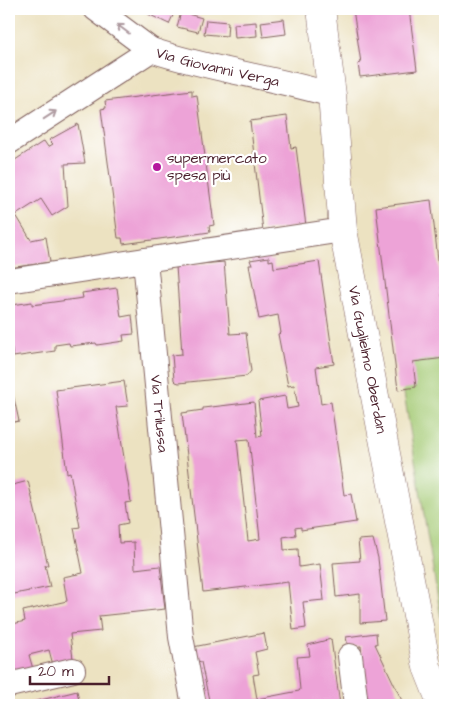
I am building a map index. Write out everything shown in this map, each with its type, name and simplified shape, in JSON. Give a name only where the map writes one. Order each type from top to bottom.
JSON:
[{"type":"street","points":[[96,9],[151,50]]},
{"type":"street","name":"Via Guglielmo Oberdan","points":[[321,9],[332,95],[343,230],[427,667],[442,705]]},
{"type":"street","name":"Via Giovanni Verga","points":[[9,142],[151,50],[187,62],[332,95]]},
{"type":"street","points":[[9,281],[343,230]]},
{"type":"street","name":"Via Trilussa","points":[[145,260],[181,637],[194,705]]},
{"type":"street","points":[[350,656],[356,705]]},
{"type":"street","points":[[9,685],[73,670]]},
{"type":"green space","points":[[445,358],[445,642],[399,363]]},
{"type":"building","points":[[151,9],[172,9],[175,11],[169,24],[148,14]]},
{"type":"building","points":[[353,9],[409,9],[417,70],[360,77],[358,64],[361,63]]},
{"type":"building","points":[[181,12],[202,18],[198,32],[177,27]]},
{"type":"building","points":[[284,19],[286,34],[263,37],[261,22]]},
{"type":"building","points":[[206,20],[228,22],[227,36],[204,34]]},
{"type":"building","points":[[256,22],[257,36],[235,38],[234,24]]},
{"type":"building","name":"supermercato spesa più","points":[[192,90],[192,96],[197,95],[214,225],[209,226],[210,232],[123,244],[122,238],[118,238],[101,109],[106,108],[105,101]]},
{"type":"building","points":[[287,116],[291,148],[296,147],[306,226],[263,231],[250,121]]},
{"type":"building","points":[[78,124],[85,163],[65,164],[68,206],[52,216],[41,199],[16,215],[31,240],[46,237],[50,262],[9,268],[9,164],[44,141],[48,147],[53,144],[49,140]]},
{"type":"building","points":[[431,200],[445,319],[445,358],[413,362],[416,387],[398,390],[376,207]]},
{"type":"building","points":[[269,257],[269,261],[273,260],[274,268],[319,261],[334,364],[316,367],[321,404],[331,402],[344,495],[351,494],[356,522],[301,530],[301,527],[295,528],[296,535],[283,537],[284,550],[298,549],[299,567],[320,564],[324,600],[303,602],[306,628],[293,630],[288,582],[203,592],[182,413],[203,410],[203,408],[254,402],[257,437],[262,436],[258,401],[285,396],[287,409],[298,407],[294,385],[288,386],[278,334],[281,333],[278,315],[259,319],[249,265],[252,265],[250,260]],"holes":[[[249,439],[260,539],[248,541],[237,440]]]},
{"type":"building","points":[[224,262],[230,334],[246,333],[251,371],[247,376],[176,382],[174,380],[172,355],[182,354],[176,266]]},
{"type":"building","points":[[117,288],[121,317],[132,315],[134,334],[123,335],[124,341],[97,345],[96,343],[70,346],[69,343],[55,345],[55,351],[13,357],[9,329],[9,315],[13,314],[12,305],[32,302],[32,305],[83,298],[82,293]]},
{"type":"building","points":[[124,381],[128,406],[116,407],[131,502],[125,503],[128,523],[118,525],[119,543],[134,542],[135,569],[160,566],[165,609],[99,616],[101,631],[70,634],[73,659],[53,665],[49,650],[29,655],[33,669],[9,674],[9,625],[25,621],[23,611],[67,601],[63,577],[83,573],[74,528],[80,527],[70,472],[67,473],[56,390]]},
{"type":"building","points":[[13,394],[19,421],[9,423],[9,395]]},
{"type":"building","points":[[28,481],[48,565],[45,565],[50,587],[9,595],[9,486]]},
{"type":"building","points":[[373,539],[378,558],[385,621],[360,623],[360,594],[336,597],[333,563],[360,561],[358,540]]},
{"type":"building","points":[[264,633],[267,649],[255,652],[259,674],[253,675],[257,699],[299,691],[297,657],[310,656],[308,645],[331,639],[340,705],[210,705],[201,662],[196,660],[193,647]]},
{"type":"building","points":[[376,633],[377,644],[375,644],[404,705],[366,705],[361,646],[348,647],[346,637]]},
{"type":"building","points":[[77,691],[80,705],[21,705]]},
{"type":"place","name":"supermercato spesa più","points":[[157,167]]}]
